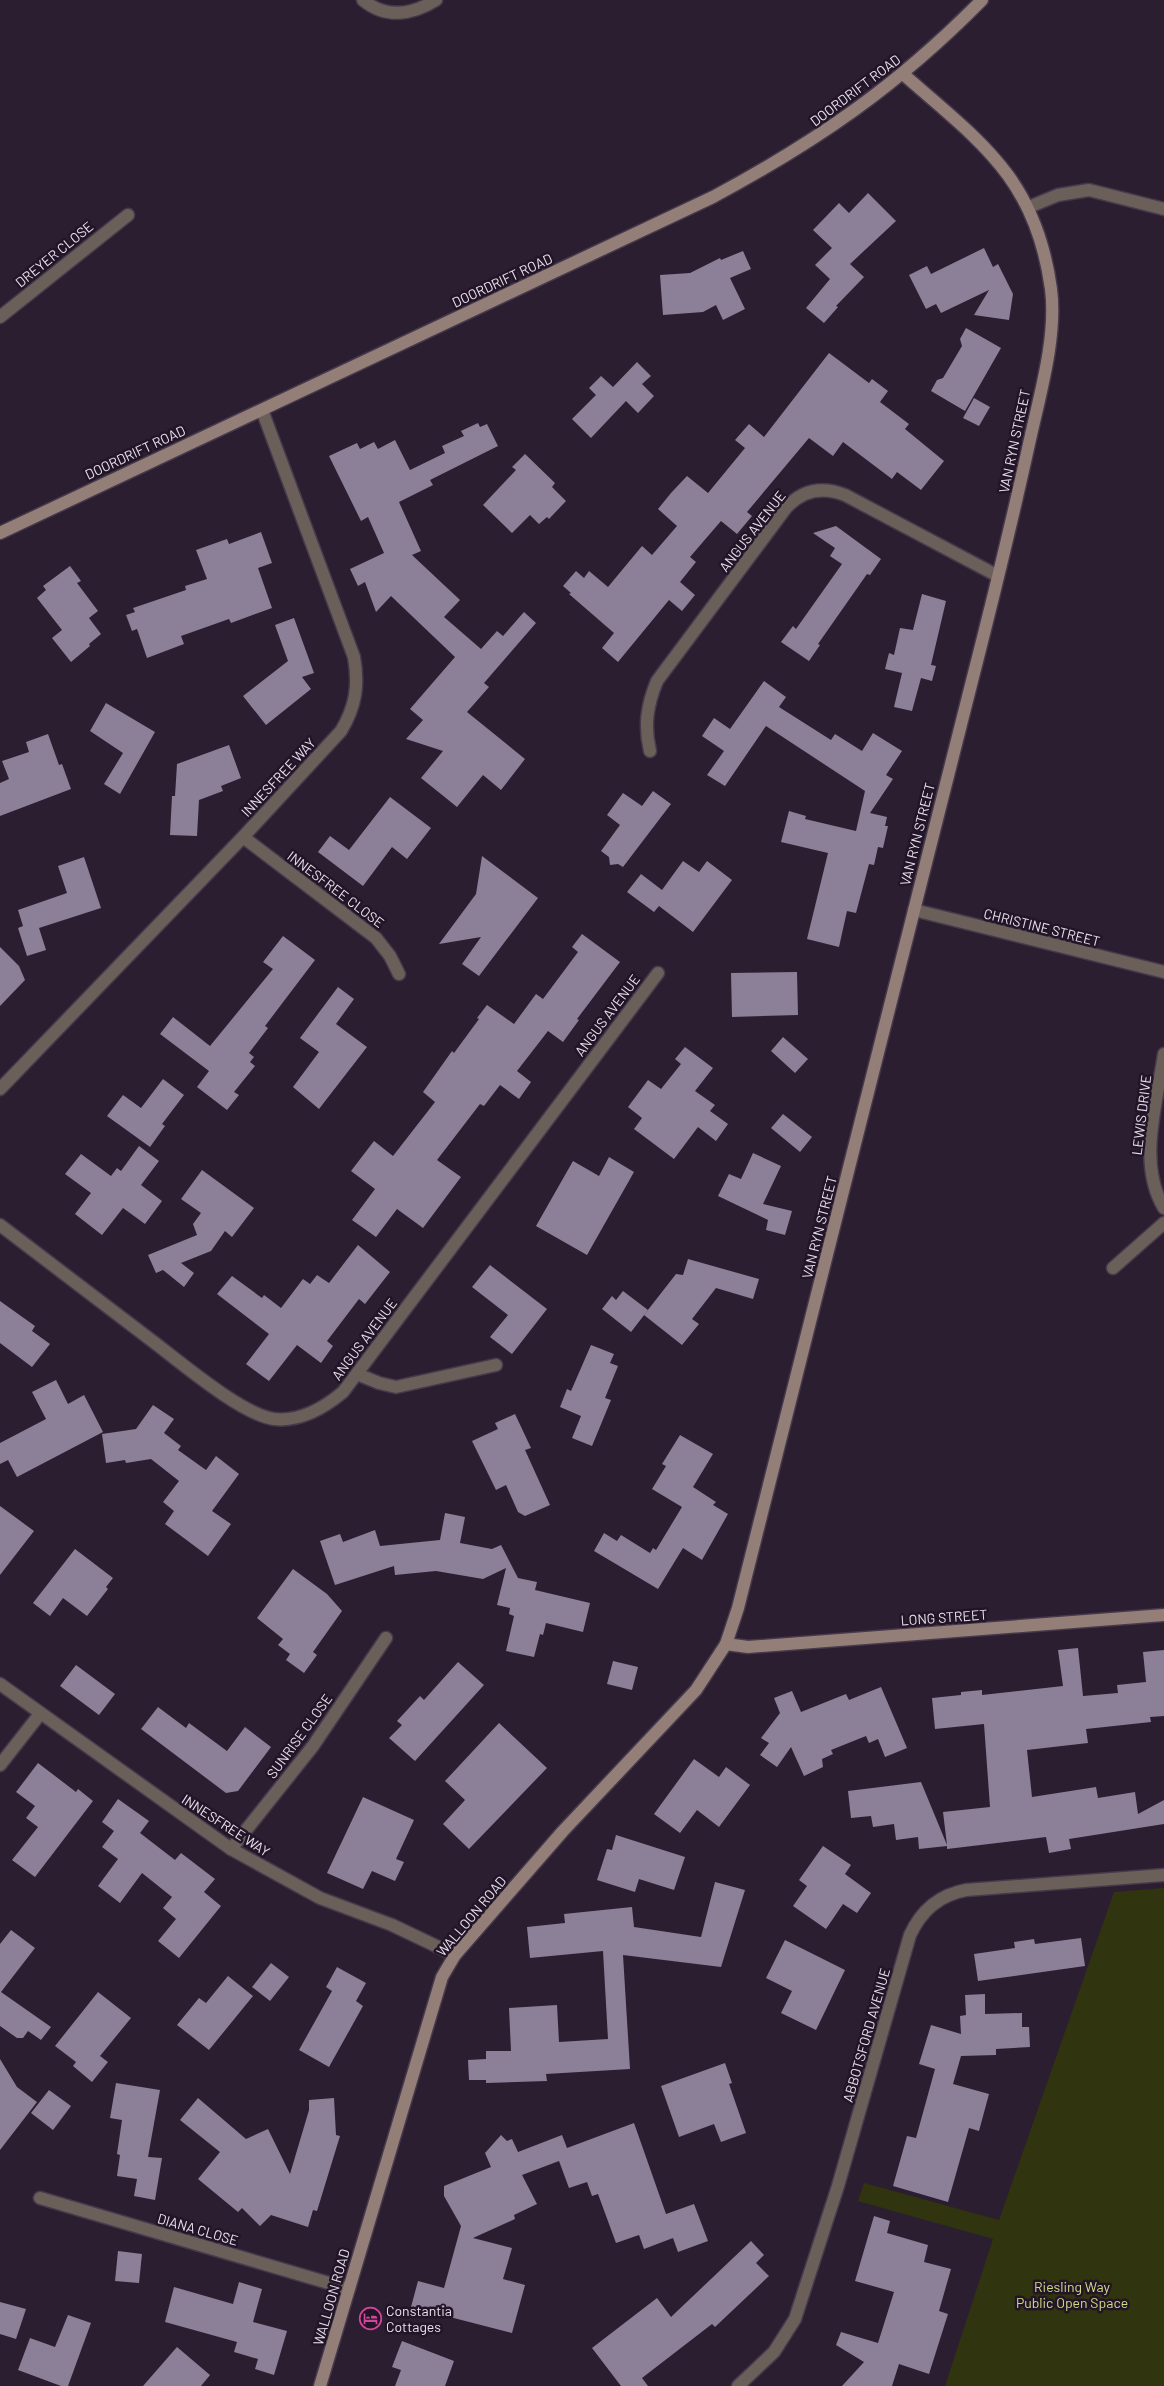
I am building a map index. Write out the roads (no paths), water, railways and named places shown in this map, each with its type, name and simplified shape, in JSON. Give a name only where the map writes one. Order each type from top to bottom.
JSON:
[{"type":"street","points":[[363,0],[378,10],[402,14],[414,11],[436,0]]},
{"type":"street","name":"DOORDRIFT ROAD","points":[[0,533],[721,192],[807,144],[846,118],[903,74],[982,0]]},
{"type":"street","name":"VAN RYN STREET","points":[[726,1644],[738,1608],[998,576],[1038,402],[1049,342],[1052,295],[1040,233],[1029,207],[1018,188],[992,154],[903,74]]},
{"type":"street","points":[[1029,207],[1058,194],[1089,190],[1164,209]]},
{"type":"street","name":"DREYER CLOSE","points":[[0,317],[128,215]]},
{"type":"street","name":"INNESFREE WAY","points":[[0,1089],[243,837],[341,731],[351,714],[358,679],[347,636],[262,410]]},
{"type":"street","name":"ANGUS AVENUE","points":[[650,752],[647,737],[648,709],[658,681],[786,508],[798,497],[816,490],[826,490],[845,495],[998,576]]},
{"type":"street","name":"INNESFREE CLOSE","points":[[243,837],[376,938],[390,956],[399,974]]},
{"type":"street","name":"CHRISTINE STREET","points":[[914,910],[1164,972]]},
{"type":"street","name":"ANGUS AVENUE","points":[[0,1225],[199,1377],[257,1415],[276,1419],[302,1416],[324,1408],[343,1392],[357,1374],[658,973]]},
{"type":"street","name":"LEWIS DRIVE","points":[[1164,1054],[1149,1159],[1154,1184],[1164,1208]]},
{"type":"street","points":[[1113,1268],[1164,1223]]},
{"type":"street","points":[[357,1374],[379,1383],[396,1387],[496,1365]]},
{"type":"street","name":"LONG STREET","points":[[726,1644],[748,1647],[1164,1614]]},
{"type":"street","name":"SUNRISE CLOSE","points":[[231,1849],[313,1746],[386,1638]]},
{"type":"street","name":"WALLOON ROAD","points":[[320,2386],[442,1977],[455,1955],[563,1831],[691,1696],[707,1677],[726,1644]]},
{"type":"street","name":"INNESFREE WAY","points":[[0,1684],[231,1849],[320,1898],[392,1925],[455,1955]]},
{"type":"street","points":[[0,1765],[40,1714]]},
{"type":"street","name":"ABBOTSFORD AVENUE","points":[[738,2386],[774,2352],[795,2319],[838,2186],[910,1935],[921,1915],[942,1898],[966,1890],[1164,1875]]},
{"type":"street","name":"DIANA CLOSE","points":[[40,2198],[349,2289]]},
{"type":"place","name":"Constantia Cottages","points":[[370,2318]]},
{"type":"park label","name":"Riesling Way Public Open Space","points":[[1072,2294]]}]
